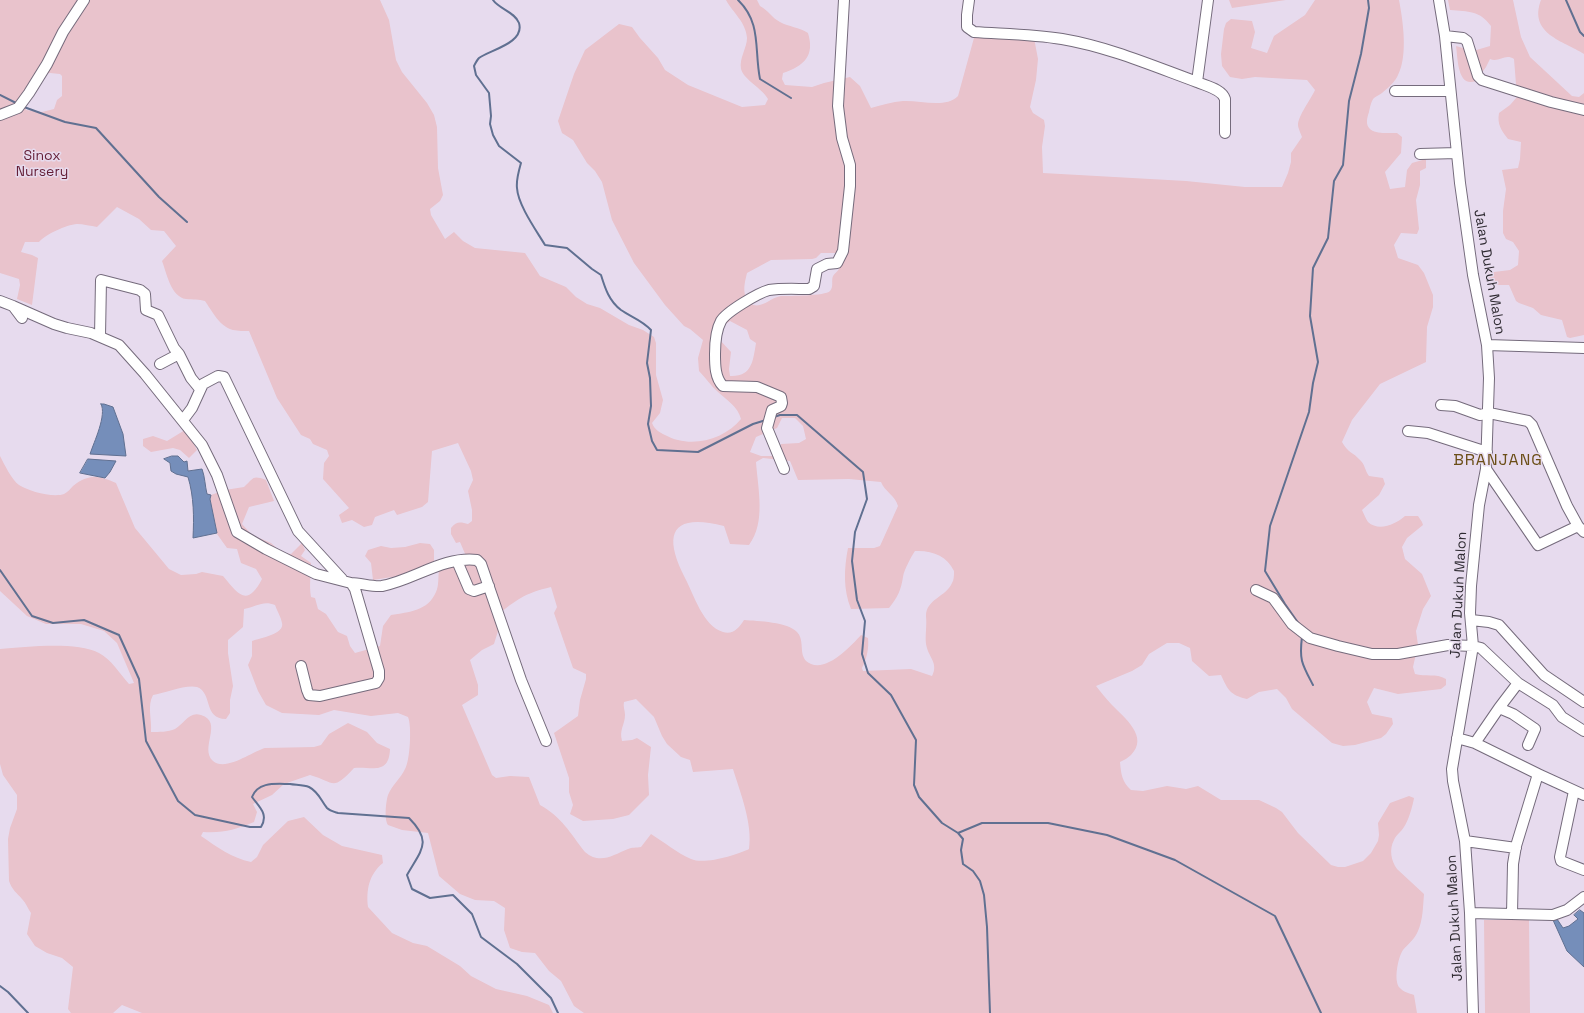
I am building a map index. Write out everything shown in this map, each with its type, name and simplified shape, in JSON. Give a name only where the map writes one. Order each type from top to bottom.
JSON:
[{"type":"street","points":[[0,115],[18,108],[30,93],[63,32],[84,0]]},
{"type":"street","points":[[784,469],[767,428],[772,410],[781,406],[781,397],[756,387],[723,386],[717,377],[715,354],[716,342],[719,325],[724,316],[757,294],[769,290],[809,288],[814,286],[817,269],[827,264],[837,263],[843,251],[850,186],[850,165],[842,138],[838,106],[844,0]]},
{"type":"street","points":[[969,0],[967,27],[974,32],[1044,37],[1112,51],[1219,91],[1226,99],[1225,133]]},
{"type":"street","points":[[1197,82],[1208,0]]},
{"type":"street","name":"Jalan Dukuh Malon","points":[[1439,0],[1445,36],[1457,153],[1473,275],[1487,345],[1489,378],[1486,469],[1479,505],[1473,554],[1471,620],[1472,646],[1452,769],[1452,781],[1465,841],[1470,913],[1473,1013]]},
{"type":"street","points":[[1445,36],[1463,38],[1467,41],[1478,76],[1482,80],[1551,102],[1584,110]]},
{"type":"street","points":[[1395,91],[1450,91]]},
{"type":"street","points":[[1420,154],[1457,153]]},
{"type":"street","points":[[100,336],[101,280],[140,290],[145,294],[146,310],[158,315],[191,378],[200,389]]},
{"type":"street","points":[[0,301],[67,328],[100,336],[119,345],[146,374],[194,433],[210,458],[237,532],[266,549],[316,574],[346,581],[381,586],[457,561],[471,559],[477,560],[481,564],[521,680],[546,741]]},
{"type":"street","points":[[13,306],[22,318]]},
{"type":"street","points":[[1487,345],[1584,348]]},
{"type":"street","points":[[160,364],[179,354]]},
{"type":"street","points":[[183,420],[192,408],[203,384],[218,376],[224,377],[298,531],[355,589],[379,671],[379,678],[376,683],[320,696],[309,695],[301,666]]},
{"type":"street","points":[[1441,405],[1455,406],[1480,415],[1489,413],[1525,419],[1532,426],[1567,506],[1581,529],[1538,545],[1486,469]]},
{"type":"street","points":[[1408,431],[1428,433],[1487,452]]},
{"type":"street","points":[[457,561],[469,589],[474,591],[488,586]]},
{"type":"street","points":[[1256,590],[1273,598],[1292,624],[1300,632],[1310,638],[1372,654],[1398,654],[1448,645],[1481,648],[1518,683],[1553,705],[1562,717],[1584,731]]},
{"type":"street","points":[[1471,620],[1489,622],[1498,625],[1544,675],[1584,702]]},
{"type":"street","points":[[1475,743],[1518,683]]},
{"type":"street","points":[[1499,708],[1513,714],[1534,729],[1528,745]]},
{"type":"street","points":[[1457,738],[1475,743],[1584,795]]},
{"type":"street","points":[[1512,914],[1513,870],[1516,848],[1538,774]]},
{"type":"street","points":[[1574,791],[1560,857],[1561,861],[1584,870]]},
{"type":"street","points":[[1465,841],[1516,848]]},
{"type":"street","points":[[1470,913],[1553,915],[1567,910],[1584,897]]},
{"type":"green space","name":"Sinox Nursery","points":[[0,0],[380,0],[389,20],[396,60],[402,72],[427,103],[434,115],[437,127],[438,168],[443,195],[440,201],[430,209],[431,215],[445,239],[454,232],[463,241],[475,248],[525,253],[540,276],[566,287],[576,297],[587,304],[600,308],[629,325],[643,330],[654,337],[656,343],[656,375],[663,400],[660,413],[652,423],[659,432],[665,435],[675,439],[696,442],[716,437],[725,432],[741,419],[740,415],[732,404],[715,390],[699,371],[698,358],[703,340],[684,326],[665,305],[634,263],[612,220],[602,182],[595,171],[587,163],[573,140],[562,133],[558,121],[574,74],[585,50],[619,24],[632,27],[658,58],[665,70],[688,85],[742,107],[765,105],[768,99],[762,91],[746,77],[741,69],[741,61],[747,42],[746,32],[742,22],[726,0],[757,0],[760,6],[783,24],[801,29],[808,33],[810,41],[809,54],[797,67],[783,73],[782,79],[785,85],[812,87],[850,77],[860,86],[871,108],[903,101],[939,103],[953,100],[958,96],[977,27],[1034,38],[1038,59],[1036,80],[1030,107],[1033,113],[1044,120],[1045,126],[1042,147],[1043,173],[1186,181],[1245,187],[1282,187],[1291,162],[1291,153],[1302,137],[1298,126],[1302,112],[1315,90],[1307,80],[1255,77],[1242,79],[1230,77],[1222,66],[1221,54],[1226,23],[1231,19],[1252,21],[1255,32],[1251,48],[1267,53],[1274,36],[1305,15],[1315,0],[1399,0],[1404,38],[1401,67],[1393,82],[1373,99],[1367,120],[1370,129],[1374,132],[1397,133],[1402,137],[1401,153],[1385,172],[1390,189],[1405,187],[1407,170],[1412,163],[1426,159],[1426,168],[1420,171],[1420,185],[1416,200],[1419,229],[1417,234],[1401,233],[1394,245],[1398,258],[1418,265],[1424,273],[1433,295],[1433,307],[1427,327],[1426,362],[1380,384],[1352,420],[1342,442],[1346,448],[1362,462],[1369,476],[1383,478],[1385,484],[1379,495],[1362,510],[1368,522],[1372,525],[1382,527],[1397,522],[1405,516],[1418,516],[1422,522],[1423,525],[1407,538],[1402,547],[1405,559],[1422,574],[1431,596],[1423,609],[1416,631],[1418,645],[1413,667],[1415,674],[1438,676],[1446,679],[1446,685],[1441,689],[1398,694],[1374,688],[1367,702],[1372,714],[1392,718],[1393,724],[1381,738],[1355,745],[1343,746],[1332,743],[1292,709],[1286,698],[1277,689],[1259,692],[1247,699],[1233,694],[1221,675],[1209,676],[1192,661],[1190,648],[1179,643],[1167,643],[1149,654],[1142,665],[1132,671],[1096,686],[1133,728],[1136,735],[1136,748],[1130,756],[1120,762],[1122,778],[1131,790],[1143,791],[1167,786],[1186,789],[1198,786],[1221,800],[1259,800],[1282,812],[1298,833],[1331,865],[1345,867],[1363,861],[1371,853],[1378,841],[1378,823],[1390,803],[1409,796],[1414,798],[1407,821],[1403,829],[1395,838],[1391,851],[1392,859],[1397,869],[1424,894],[1420,927],[1417,934],[1401,953],[1397,975],[1397,981],[1400,988],[1414,995],[1417,1013],[584,1013],[574,1006],[561,981],[549,971],[535,953],[522,952],[510,948],[504,930],[505,908],[494,901],[475,900],[460,894],[439,876],[428,833],[402,830],[388,825],[386,806],[388,795],[407,765],[410,735],[408,717],[398,713],[371,716],[334,710],[319,715],[282,713],[266,705],[258,691],[248,665],[252,656],[252,641],[276,633],[282,627],[282,623],[275,605],[267,603],[244,609],[243,627],[228,640],[228,653],[233,686],[230,700],[230,713],[226,719],[219,718],[214,715],[202,690],[193,686],[187,687],[153,695],[150,704],[151,732],[163,732],[175,729],[190,716],[197,714],[208,718],[211,723],[208,749],[209,756],[218,764],[225,764],[232,763],[265,748],[314,747],[321,745],[329,734],[348,723],[367,732],[377,743],[390,749],[389,757],[383,766],[378,768],[354,768],[337,783],[329,782],[310,775],[284,784],[272,795],[253,804],[257,812],[254,822],[229,830],[203,832],[201,836],[231,855],[251,862],[257,857],[263,845],[288,821],[304,817],[323,835],[342,846],[382,855],[383,863],[374,872],[368,889],[368,907],[392,933],[413,943],[427,946],[460,966],[471,976],[496,989],[527,996],[549,1005],[553,1013],[142,1013],[122,1005],[113,1013],[71,1013],[68,1009],[73,967],[62,958],[47,953],[35,946],[27,934],[31,913],[13,889],[9,881],[8,839],[10,828],[17,809],[17,795],[3,775],[0,764],[0,649],[37,646],[64,646],[89,649],[99,653],[107,659],[129,684],[134,683],[117,643],[104,631],[81,624],[46,624],[27,616],[0,591],[0,456],[8,472],[16,483],[34,492],[54,495],[64,494],[73,486],[89,477],[100,477],[116,483],[135,528],[169,569],[181,575],[202,572],[223,576],[238,593],[247,596],[257,588],[262,579],[256,569],[241,563],[237,549],[227,548],[217,534],[210,499],[211,495],[225,490],[244,487],[254,478],[266,480],[274,501],[249,507],[242,524],[252,535],[271,543],[281,552],[291,554],[302,543],[305,550],[301,556],[311,563],[311,597],[315,598],[318,609],[326,614],[338,632],[347,636],[350,646],[355,653],[380,646],[383,626],[391,615],[417,610],[423,607],[433,598],[437,590],[439,570],[466,556],[460,542],[456,543],[451,534],[451,528],[457,523],[468,524],[472,521],[472,510],[468,491],[473,480],[471,471],[458,443],[432,451],[428,502],[422,507],[397,515],[394,510],[375,517],[372,525],[364,527],[352,520],[342,523],[339,515],[349,508],[323,479],[324,463],[329,456],[327,450],[313,444],[310,439],[301,435],[277,398],[249,331],[235,330],[224,326],[205,301],[186,299],[177,294],[170,284],[162,261],[176,246],[164,231],[151,230],[139,219],[117,207],[97,227],[79,224],[72,225],[51,233],[39,242],[25,242],[21,252],[38,258],[32,305],[17,299],[20,285],[19,279],[0,273]],"holes":[[[44,74],[60,74],[62,76],[62,96],[57,100],[54,109],[42,112],[26,110],[26,104]],[[821,253],[836,253],[839,269],[833,276],[832,288],[827,293],[815,295],[781,296],[762,305],[754,305],[747,300],[744,288],[747,273],[771,260],[816,258]],[[730,321],[747,330],[750,339],[756,343],[754,356],[747,371],[737,376],[730,376],[729,369],[731,352],[720,340],[724,325]],[[782,418],[795,418],[803,426],[806,439],[799,443],[781,444],[781,449],[774,456],[761,456],[750,452],[756,437],[777,428]],[[763,458],[790,461],[798,480],[849,479],[881,482],[895,499],[898,506],[880,546],[874,548],[848,548],[845,579],[848,601],[851,609],[889,608],[899,593],[905,571],[915,551],[933,553],[947,561],[954,571],[953,582],[949,588],[929,606],[926,616],[926,644],[934,664],[932,676],[911,669],[863,671],[862,668],[868,649],[868,638],[861,635],[832,661],[818,665],[811,664],[805,660],[799,635],[787,626],[744,620],[733,632],[727,633],[716,629],[710,623],[700,609],[678,562],[674,549],[676,530],[683,525],[693,522],[724,526],[730,544],[749,545],[758,526],[760,505],[756,462]],[[551,587],[557,607],[554,613],[573,668],[586,674],[578,716],[554,733],[569,778],[569,792],[573,805],[570,814],[583,821],[613,819],[629,815],[649,795],[648,775],[651,747],[637,738],[622,741],[621,737],[625,718],[624,702],[636,699],[654,717],[667,744],[681,757],[690,760],[693,772],[733,769],[748,819],[750,839],[749,849],[737,854],[712,860],[697,861],[681,854],[651,834],[641,847],[630,848],[606,858],[596,858],[585,852],[560,820],[540,805],[529,777],[510,776],[496,778],[492,775],[462,705],[478,695],[478,685],[470,660],[482,650],[494,644],[498,631],[496,616],[515,601],[534,592]]]},
{"type":"green space","points":[[1229,0],[1286,0],[1232,8]]},
{"type":"green space","points":[[1448,0],[1513,0],[1521,37],[1530,57],[1572,96],[1579,97],[1584,93],[1584,335],[1570,338],[1567,337],[1562,320],[1541,315],[1533,308],[1519,303],[1516,301],[1509,285],[1490,285],[1485,281],[1486,273],[1510,270],[1518,265],[1519,251],[1513,242],[1506,239],[1503,233],[1503,211],[1506,189],[1502,170],[1518,168],[1521,142],[1508,139],[1499,124],[1499,113],[1510,105],[1517,97],[1514,59],[1511,57],[1505,57],[1496,60],[1490,59],[1476,81],[1470,82],[1465,80],[1458,64],[1456,46],[1473,51],[1490,46],[1491,26],[1478,14],[1450,10]]},
{"type":"green space","points":[[1541,0],[1584,0],[1584,54],[1550,35],[1544,29],[1539,21],[1538,12]]},
{"type":"green space","points":[[185,430],[190,436],[197,450],[189,458],[180,450],[173,448],[151,452],[143,446],[143,439],[153,436],[167,441]]},
{"type":"green space","points":[[420,543],[430,544],[434,550],[434,564],[398,576],[373,580],[371,563],[365,556],[368,550],[381,546],[391,548],[405,547]]},
{"type":"green space","points":[[1484,920],[1529,920],[1530,1013],[1485,1013]]},
{"type":"water","points":[[101,404],[113,407],[123,434],[126,456],[90,454],[101,421]]},
{"type":"water","points":[[172,456],[178,456],[184,462],[187,461],[188,471],[202,469],[207,494],[211,495],[210,499],[217,533],[193,538],[193,507],[188,477],[171,471],[170,463],[164,459]]},
{"type":"water","points":[[88,459],[116,461],[105,478],[80,473]]},
{"type":"water","points":[[1580,910],[1584,913],[1584,967],[1567,951],[1553,920],[1557,919],[1563,928],[1569,926],[1578,919],[1574,915]]},
{"type":"waterway","points":[[493,0],[499,6],[511,13],[519,23],[517,36],[512,41],[479,58],[474,66],[476,75],[489,93],[491,116],[490,124],[493,135],[499,146],[521,163],[517,182],[518,195],[528,217],[545,245],[567,248],[601,275],[613,303],[651,330],[647,363],[650,378],[651,406],[648,424],[652,441],[657,450],[698,452],[753,424],[766,420]]},
{"type":"waterway","points":[[738,0],[746,9],[754,27],[760,79],[791,98]]},
{"type":"waterway","points":[[1299,624],[1265,571],[1270,526],[1309,412],[1313,383],[1318,362],[1310,316],[1313,268],[1328,238],[1334,181],[1343,165],[1349,101],[1361,54],[1369,8],[1368,0]]},
{"type":"waterway","points":[[1566,0],[1580,32],[1584,36]]},
{"type":"waterway","points":[[0,95],[18,104]]},
{"type":"waterway","points":[[24,107],[65,122],[96,128],[159,197],[187,222]]},
{"type":"waterway","points":[[774,417],[780,415],[797,415],[863,472],[867,499],[855,532],[852,561],[857,600],[865,621],[862,654],[868,673],[891,695],[916,740],[914,785],[919,797],[942,823],[958,833],[963,839],[961,850],[963,864],[973,871],[980,881],[984,895],[987,927],[990,1013]]},
{"type":"waterway","points":[[0,570],[32,616],[53,623],[84,620],[119,635],[139,679],[146,741],[178,801],[195,815],[250,827],[261,827],[264,814],[252,797],[255,792],[259,788],[268,784],[290,784],[309,787],[318,794],[327,808],[331,811],[338,813],[409,818],[416,826],[423,840],[420,852],[407,875],[412,889],[430,898],[453,895],[472,914],[481,937],[517,964],[551,998],[558,1013]]},
{"type":"waterway","points":[[1302,637],[1302,662],[1313,685]]},
{"type":"waterway","points":[[958,833],[982,823],[1048,823],[1107,835],[1175,860],[1275,916],[1321,1013]]},
{"type":"waterway","points":[[0,986],[8,992],[28,1013]]},
{"type":"district","name":"BRANJANG","points":[[1498,461]]}]
